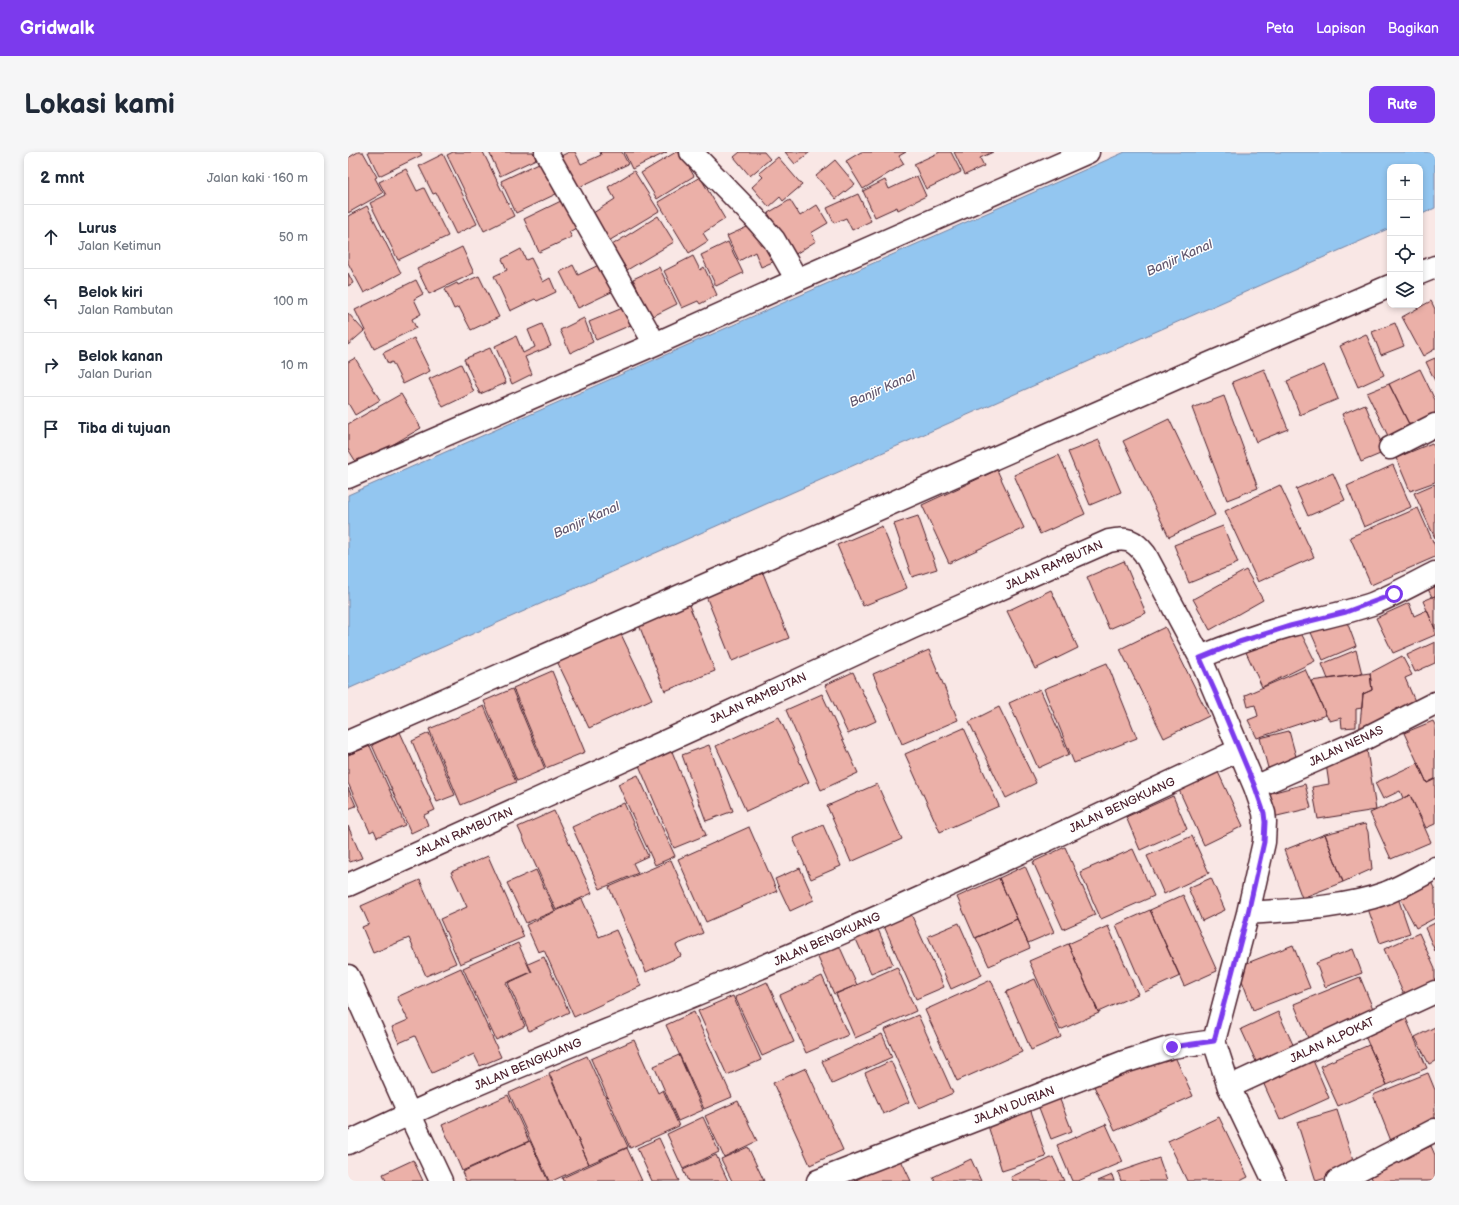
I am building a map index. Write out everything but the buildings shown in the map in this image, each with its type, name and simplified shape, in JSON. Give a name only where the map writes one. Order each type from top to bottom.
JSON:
[{"type":"street","points":[[546,152],[654,344]]},
{"type":"street","points":[[691,152],[755,218],[774,240],[797,280]]},
{"type":"street","points":[[348,477],[654,344],[1088,152]]},
{"type":"street","points":[[1422,272],[1435,267]]},
{"type":"street","points":[[348,742],[1181,376],[1387,287]]},
{"type":"street","points":[[1390,448],[1435,425]]},
{"type":"street","name":"JALAN RAMBUTAN","points":[[348,885],[708,722],[911,628],[1109,541],[1117,539],[1132,541],[1138,545],[1145,554],[1200,658],[1255,787],[1264,813],[1266,831],[1248,913],[1214,1041]]},
{"type":"street","points":[[1200,658],[1239,642],[1290,626],[1372,604],[1400,592],[1435,573]]},
{"type":"street","name":"JALAN NENAS","points":[[1255,787],[1360,741],[1435,704]]},
{"type":"street","name":"JALAN BENGKUANG","points":[[348,1143],[409,1113],[776,961],[983,870],[1239,750]]},
{"type":"street","points":[[1248,913],[1314,907],[1368,898],[1404,885],[1435,868]]},
{"type":"street","points":[[348,976],[441,1181]]},
{"type":"street","name":"JALAN ALPOKAT","points":[[1229,1087],[1435,992]]},
{"type":"street","points":[[1214,1041],[1229,1087],[1274,1181]]},
{"type":"street","name":"JALAN DURIAN","points":[[818,1181],[1124,1062],[1172,1047],[1214,1041]]},
{"type":"street","points":[[1337,1181],[1435,1130]]},
{"type":"water","name":"Banjir Kanal","points":[[1125,152],[1435,152],[1435,208],[1423,214],[1423,164],[1387,164],[1387,229],[348,689],[348,495]]},
{"type":"route","points":[[1172,1047],[1214,1041],[1248,913],[1266,831],[1264,813],[1255,787],[1200,658],[1239,642],[1290,626],[1372,604],[1394,594]]}]
